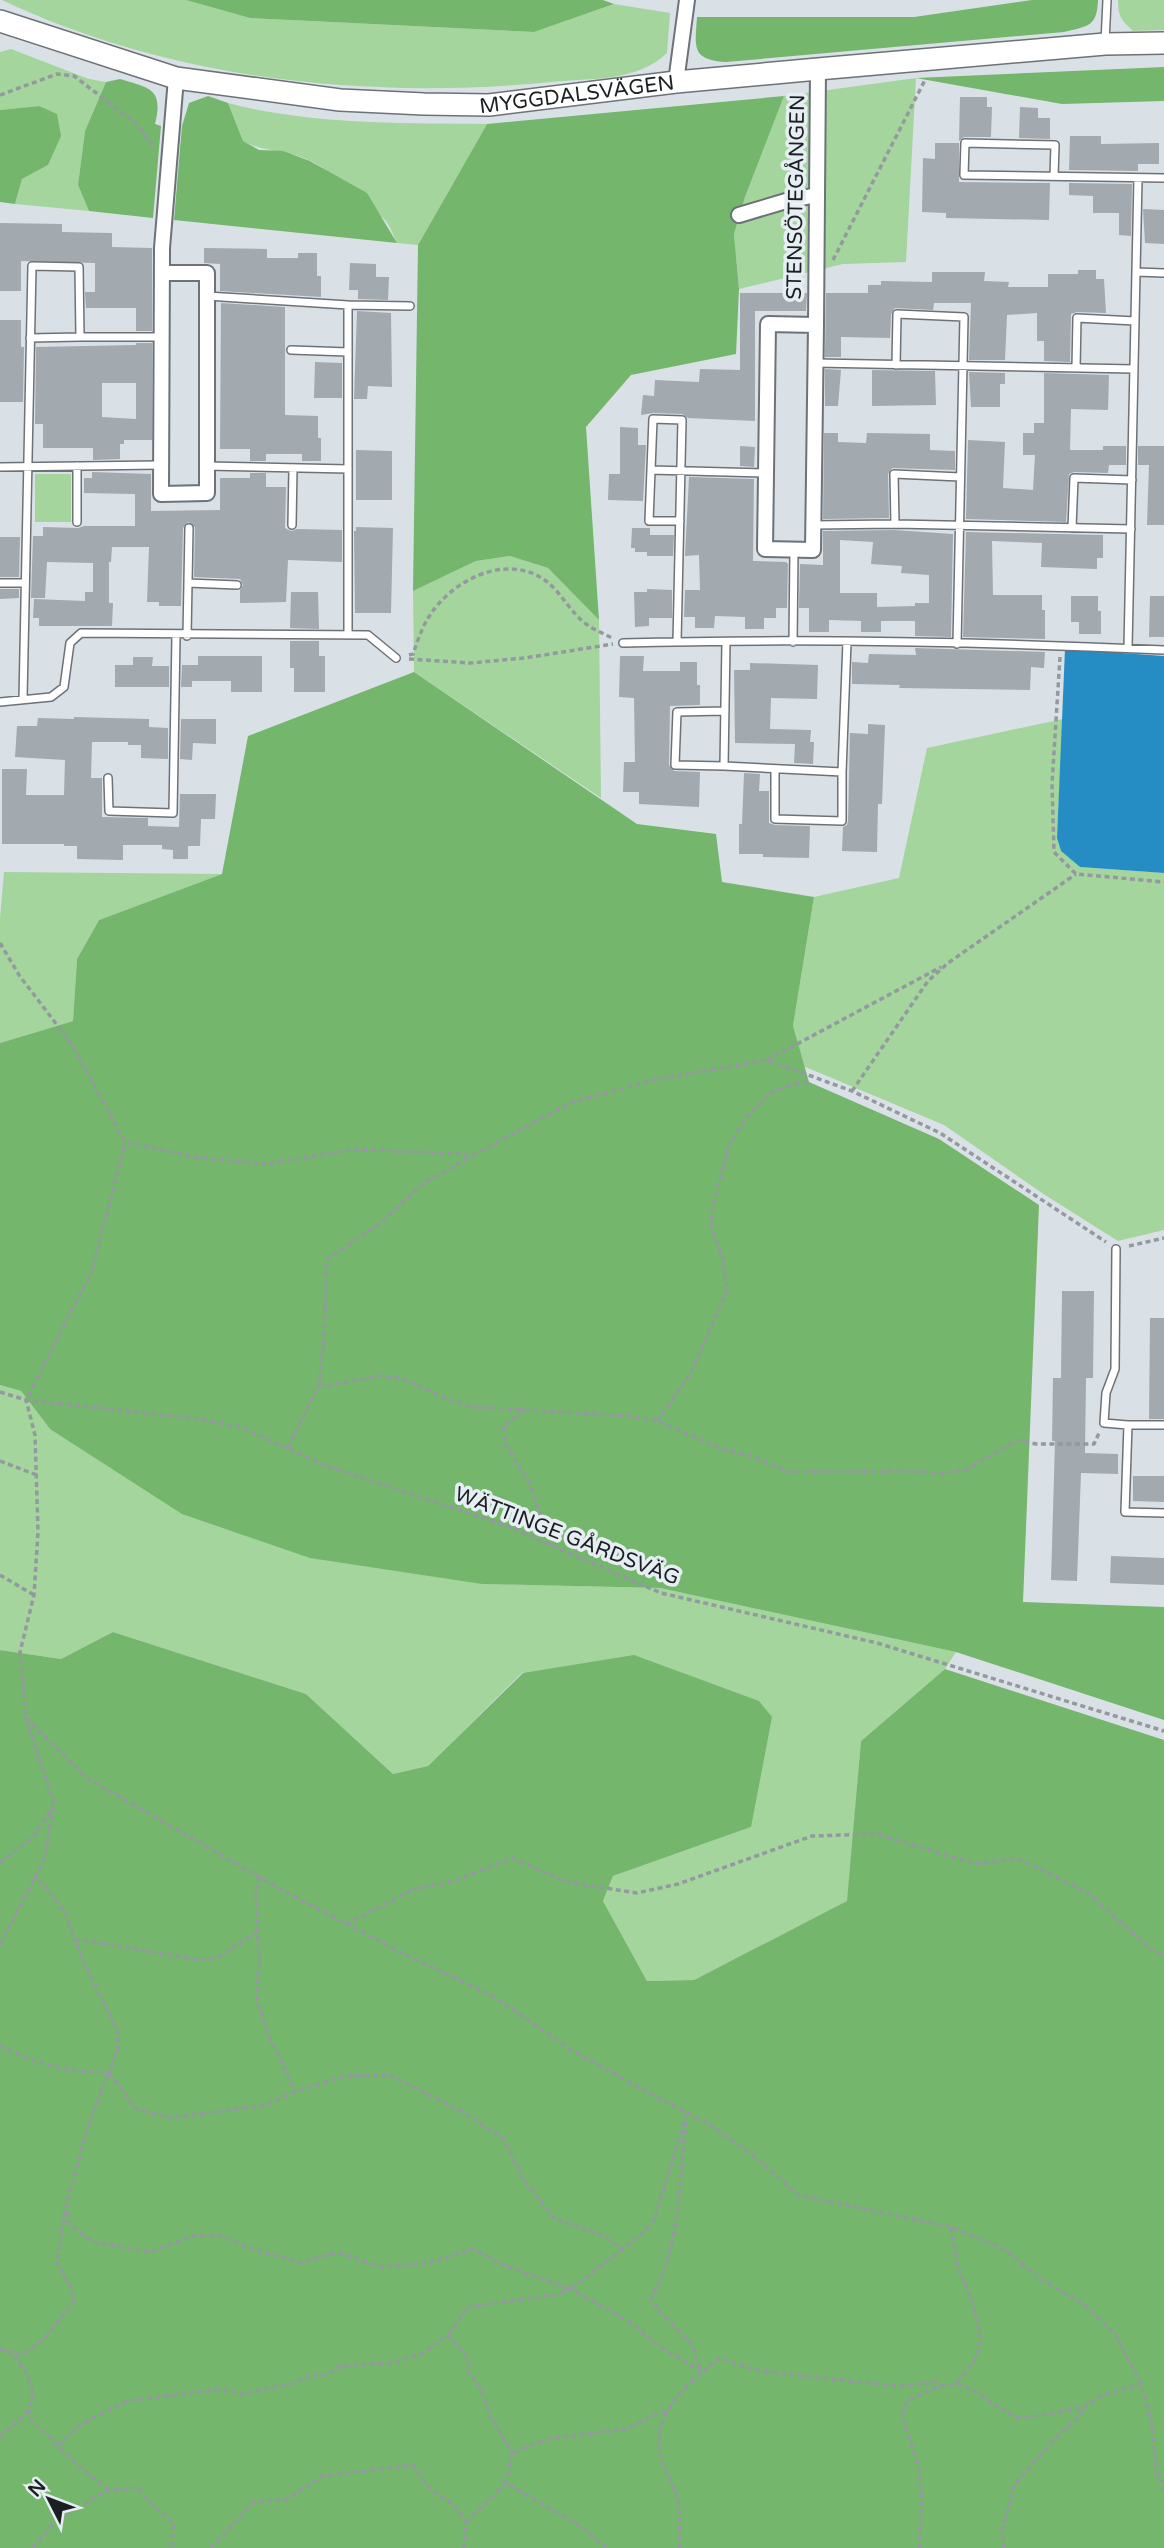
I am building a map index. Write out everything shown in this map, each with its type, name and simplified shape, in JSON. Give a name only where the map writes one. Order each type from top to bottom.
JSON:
[{"type":"street","points":[[676,82],[687,0]]},
{"type":"street","name":"MYGGDALSVÄGEN","points":[[0,20],[176,78],[340,100],[489,105],[676,82],[937,58],[1105,44],[1164,43]]},
{"type":"street","name":"STENSÖTEGÅNGEN","points":[[816,325],[768,324],[765,549],[813,550],[816,363],[818,69]]},
{"type":"street","points":[[162,273],[207,273],[206,493],[161,494],[162,273],[176,78]]},
{"type":"street","points":[[739,215],[817,195]]},
{"type":"lane","points":[[1105,44],[1107,0]]},
{"type":"lane","points":[[1054,176],[1055,145],[965,143],[964,175],[1164,178]]},
{"type":"lane","points":[[1128,648],[1138,178]]},
{"type":"lane","points":[[23,699],[32,266],[79,267],[79,337]]},
{"type":"lane","points":[[1136,272],[1164,273]]},
{"type":"lane","points":[[207,296],[410,306]]},
{"type":"lane","points":[[348,305],[348,635]]},
{"type":"lane","points":[[896,365],[897,314],[964,317],[957,643]]},
{"type":"lane","points":[[1076,368],[1077,318],[1135,321]]},
{"type":"lane","points":[[30,338],[162,337]]},
{"type":"lane","points":[[291,350],[348,352]]},
{"type":"lane","points":[[816,363],[1134,369]]},
{"type":"lane","points":[[677,642],[680,521],[682,420],[653,419],[649,521],[680,521]]},
{"type":"lane","points":[[0,467],[161,465]]},
{"type":"lane","points":[[77,466],[77,522]]},
{"type":"lane","points":[[206,466],[348,469]]},
{"type":"lane","points":[[292,525],[293,468]]},
{"type":"lane","points":[[651,470],[766,473]]},
{"type":"lane","points":[[895,524],[894,474],[960,477]]},
{"type":"lane","points":[[1072,528],[1074,478],[1132,480]]},
{"type":"lane","points":[[814,525],[1131,529]]},
{"type":"lane","points":[[187,636],[188,528]]},
{"type":"lane","points":[[793,642],[794,550]]},
{"type":"lane","points":[[0,583],[25,583]]},
{"type":"lane","points":[[188,583],[237,585]]},
{"type":"lane","points":[[0,702],[51,697],[64,687],[70,643],[81,634],[368,635],[396,658]]},
{"type":"lane","points":[[108,778],[109,811],[173,813],[176,636]]},
{"type":"lane","points":[[724,766],[726,642]]},
{"type":"lane","points":[[775,769],[775,819],[842,821],[847,642]]},
{"type":"lane","points":[[623,643],[957,643],[1164,650]]},
{"type":"lane","points":[[725,711],[677,712],[676,765],[842,772]]},
{"type":"lane","points":[[1116,1249],[1115,1369],[1106,1393],[1104,1423],[1164,1425]]},
{"type":"lane","points":[[1128,1424],[1125,1512],[1164,1513]]},
{"type":"path","points":[[816,293],[937,58]]},
{"type":"path","points":[[0,95],[57,74],[74,76],[138,125],[169,170]]},
{"type":"path","points":[[396,658],[413,654],[427,619],[449,593],[473,578],[505,568],[526,572],[545,580],[586,624],[623,643]]},
{"type":"path","points":[[396,658],[470,663],[623,643]]},
{"type":"path","points":[[1061,645],[1056,687],[1052,785],[1054,852],[1076,873],[1164,882]]},
{"type":"path","points":[[852,1091],[928,981],[948,963],[1076,873]]},
{"type":"path","points":[[0,943],[19,975],[73,1046],[125,1142],[92,1272],[26,1400],[35,1435],[38,1532],[34,1595],[20,1652],[26,1718],[54,1804],[44,1859],[0,1945]]},
{"type":"path","points":[[288,1448],[319,1384],[324,1339],[327,1259],[382,1222],[422,1184],[570,1103],[653,1080],[766,1060],[948,963]]},
{"type":"path","points":[[766,1060],[852,1091],[940,1133],[1116,1249],[1164,1238]]},
{"type":"path","points":[[657,1421],[691,1373],[727,1290],[723,1259],[711,1226],[712,1210],[729,1146],[748,1115],[774,1091],[809,1082]]},
{"type":"path","points":[[125,1142],[194,1157],[265,1164],[357,1149],[474,1155]]},
{"type":"path","points":[[319,1384],[326,1386],[379,1376],[404,1380],[438,1396],[474,1407],[631,1416],[657,1421],[723,1449],[751,1456],[789,1472],[943,1473],[965,1470],[1018,1440],[1036,1444],[1094,1444],[1104,1423]]},
{"type":"path","name":"WÄTTINGE GÅRDSVÄG","points":[[0,1392],[26,1400],[199,1419],[241,1427],[324,1465],[507,1526],[661,1593],[877,1643],[1164,1731]]},
{"type":"path","points":[[524,1410],[503,1427],[506,1445],[530,1486],[543,1524],[551,1536],[551,1545]]},
{"type":"path","points":[[0,1461],[37,1475]]},
{"type":"path","points":[[0,1575],[34,1595]]},
{"type":"path","points":[[26,1718],[87,1778],[346,1924],[495,1997],[570,2049],[709,2124],[759,2160],[798,2195],[951,2227],[1002,2248],[1042,2280],[1084,2304],[1115,2334],[1141,2384],[1150,2420],[1157,2473],[1164,2490]]},
{"type":"path","points":[[0,1863],[34,1836],[54,1804]]},
{"type":"path","points":[[346,1924],[415,1889],[456,1880],[513,1858],[567,1882],[637,1893],[678,1884],[813,1836],[877,1834],[975,1864],[1017,1858],[1088,1893],[1152,1950],[1164,1955]]},
{"type":"path","points":[[260,1877],[256,1892],[259,1958],[257,2000],[271,2043],[295,2092]]},
{"type":"path","points":[[0,2349],[23,2354],[44,2339],[74,2301],[71,2288],[57,2262],[66,2205],[90,2121],[118,2049],[117,2029],[75,1941],[65,1912],[43,1884],[34,1878]]},
{"type":"path","points":[[75,1941],[194,1959],[215,1959],[257,1932]]},
{"type":"path","points":[[0,2046],[21,2057],[83,2073],[109,2072]]},
{"type":"path","points":[[109,2072],[135,2108],[170,2118],[265,2105],[345,2076],[390,2075],[463,2112],[503,2138],[525,2182],[554,2218],[601,2235],[623,2249]]},
{"type":"path","points":[[59,2445],[81,2424],[127,2401],[220,2389],[243,2394],[293,2383],[313,2375],[326,2375],[340,2366],[392,2363],[423,2353],[448,2335],[467,2307],[554,2295],[571,2289],[623,2249],[654,2220],[673,2151],[687,2113]]},
{"type":"path","points":[[687,2113],[679,2200],[668,2264],[651,2298],[660,2312],[692,2344],[702,2372]]},
{"type":"path","points":[[66,2205],[69,2224],[93,2242],[150,2252],[193,2236],[221,2236],[253,2249],[302,2263],[337,2252],[382,2267],[426,2263],[474,2249],[505,2266],[571,2289],[633,2323],[654,2343],[702,2372]]},
{"type":"path","points":[[951,2227],[958,2269],[972,2301],[981,2341],[974,2361],[956,2384]]},
{"type":"path","points":[[448,2335],[469,2360],[468,2372],[480,2387],[490,2415],[512,2453],[506,2483],[466,2522]]},
{"type":"path","points":[[7,2350],[21,2362],[32,2388],[29,2409],[31,2420],[83,2470],[109,2490]]},
{"type":"path","points":[[679,2548],[677,2496],[660,2456],[660,2431],[668,2410],[685,2386],[719,2358],[755,2370],[840,2380],[901,2386],[938,2382]]},
{"type":"path","points":[[919,2548],[922,2498],[918,2465],[902,2416],[907,2401],[937,2386],[956,2384],[971,2389],[1015,2417],[1031,2417],[1084,2407],[1102,2395],[1141,2384]]},
{"type":"path","points":[[1004,2548],[1002,2531],[1013,2485],[1054,2439],[1077,2420],[1084,2407]]},
{"type":"path","points":[[0,2437],[29,2409]]},
{"type":"path","points":[[512,2453],[547,2439],[626,2429],[668,2410]]},
{"type":"path","points":[[211,2548],[253,2502],[285,2500],[323,2476],[412,2465],[429,2487],[454,2505],[466,2522],[464,2548]]},
{"type":"path","points":[[506,2483],[582,2527],[606,2548]]},
{"type":"path","points":[[33,2548],[57,2519],[109,2490],[138,2488],[174,2523],[171,2548]]},
{"type":"green space","points":[[2,0],[186,0],[250,18],[534,32],[614,4],[670,13],[667,53],[642,69],[628,74],[598,79],[482,87],[412,88],[271,78],[202,66],[133,49],[67,27]]},
{"type":"green space","points":[[186,0],[603,0],[614,4],[534,32],[250,18]]},
{"type":"green space","points":[[1032,0],[1098,0],[1096,16],[1090,24],[1064,32],[726,62],[701,55],[696,44],[697,17],[914,17]]},
{"type":"green space","points":[[1118,0],[1164,0],[1164,30],[1133,31],[1121,17]]},
{"type":"green space","points":[[11,49],[89,79],[106,82],[85,131],[78,185],[89,211],[15,204],[22,179],[48,165],[40,106],[0,110],[0,52]]},
{"type":"green space","points":[[1164,67],[1164,101],[1062,104],[916,78]]},
{"type":"green space","points":[[916,78],[906,262],[843,264],[739,289],[734,234],[745,197],[784,96]]},
{"type":"green space","points":[[120,79],[146,88],[156,96],[155,124],[161,126],[153,218],[89,211],[78,185],[85,131],[106,82]]},
{"type":"green space","points":[[208,96],[228,103],[243,141],[259,150],[283,151],[310,161],[367,193],[397,243],[174,220],[182,126],[189,103]]},
{"type":"green space","points":[[784,96],[745,197],[734,234],[739,289],[736,354],[631,375],[586,427],[599,620],[548,568],[510,556],[476,561],[413,591],[418,245],[487,124]]},
{"type":"green space","points":[[228,103],[324,119],[487,124],[418,245],[397,243],[388,224],[377,212],[349,187],[311,161],[243,141]]},
{"type":"green space","points":[[39,106],[57,114],[61,136],[48,165],[22,179],[15,204],[0,202],[0,110]]},
{"type":"green space","points":[[35,474],[71,474],[71,522],[35,522]]},
{"type":"green space","points":[[510,556],[548,568],[599,620],[601,798],[414,672],[413,591],[476,561]]},
{"type":"green space","points":[[414,672],[637,824],[716,834],[722,882],[814,897],[793,1026],[809,1082],[939,1139],[1039,1205],[1023,1602],[1164,1607],[1164,1720],[956,1652],[660,1588],[482,1584],[310,1558],[182,1514],[50,1429],[21,1391],[0,1385],[0,1043],[73,1021],[77,959],[99,920],[222,874],[248,736]]},
{"type":"green space","points":[[1063,719],[1057,838],[1061,851],[1080,867],[1164,873],[1164,1230],[1118,1241],[1045,1195],[944,1125],[803,1066],[793,1026],[814,897],[899,878],[927,748]]},
{"type":"green space","points":[[4,872],[222,874],[99,920],[77,959],[73,1021],[0,1043],[0,918]]},
{"type":"green space","points":[[0,1385],[21,1391],[50,1429],[482,1584],[660,1588],[956,1652],[945,1669],[861,1741],[848,1901],[694,1980],[647,1981],[603,1901],[613,1876],[751,1827],[523,1672],[428,1766],[393,1774],[306,1694],[113,1632],[61,1659],[0,1650]]},
{"type":"green space","points":[[113,1632],[306,1694],[393,1774],[428,1766],[523,1673],[634,1655],[759,1701],[772,1717],[751,1827],[613,1876],[603,1901],[647,1981],[694,1980],[847,1901],[861,1741],[945,1669],[1164,1740],[1164,2548],[0,2548],[0,1650],[61,1659]]},
{"type":"water","points":[[1065,649],[1164,656],[1164,873],[1080,867],[1061,851],[1057,838]]},
{"type":"building","points":[[960,97],[987,97],[987,107],[992,107],[991,137],[964,137],[959,141]]},
{"type":"building","points":[[1020,107],[1038,108],[1038,118],[1050,118],[1050,139],[1019,138]]},
{"type":"building","points":[[1070,136],[1101,136],[1101,144],[1159,143],[1159,164],[1138,164],[1138,171],[1069,170]]},
{"type":"building","points":[[935,143],[959,143],[959,182],[1050,183],[1049,220],[946,218],[946,213],[922,212],[923,158],[935,159]]},
{"type":"building","points":[[1069,183],[1132,184],[1131,236],[1119,235],[1119,213],[1093,213],[1093,196],[1069,195]]},
{"type":"building","points":[[1143,209],[1164,210],[1164,244],[1145,243]]},
{"type":"building","points":[[0,223],[62,224],[62,232],[112,233],[112,247],[152,248],[152,331],[136,331],[136,308],[86,308],[85,292],[95,292],[95,263],[21,261],[21,291],[0,291]]},
{"type":"building","points":[[204,248],[267,249],[267,258],[298,258],[298,253],[317,253],[321,297],[220,291],[220,264],[204,263]]},
{"type":"building","points":[[350,263],[376,264],[376,277],[389,277],[388,300],[358,299],[358,290],[349,290]]},
{"type":"building","points":[[1078,270],[1096,270],[1096,279],[1104,279],[1106,313],[1071,314],[1070,362],[1044,361],[1044,341],[1037,341],[1037,313],[1007,315],[1005,360],[969,360],[971,303],[934,303],[933,310],[895,308],[891,314],[890,338],[841,337],[841,357],[825,357],[826,293],[868,293],[868,285],[881,285],[881,281],[932,282],[932,272],[985,272],[984,281],[1009,282],[1008,287],[1048,287],[1048,274],[1078,274]]},
{"type":"building","points":[[740,293],[807,293],[806,311],[755,311],[755,421],[688,418],[682,414],[641,415],[643,395],[654,396],[655,380],[699,382],[700,369],[740,370]]},
{"type":"building","points":[[221,303],[285,307],[285,415],[318,416],[321,461],[302,461],[302,454],[266,454],[266,461],[250,461],[250,449],[220,449]]},
{"type":"building","points":[[357,311],[391,313],[392,387],[368,386],[367,399],[354,399]]},
{"type":"building","points":[[0,320],[21,320],[21,347],[24,347],[23,402],[0,402]]},
{"type":"building","points":[[152,343],[152,440],[124,440],[124,444],[120,444],[120,459],[93,460],[93,448],[43,448],[43,424],[35,424],[36,347]],"holes":[[[102,383],[136,383],[136,419],[102,417]]]},
{"type":"building","points":[[315,362],[342,363],[342,398],[314,398]]},
{"type":"building","points":[[825,369],[841,370],[838,406],[825,406]]},
{"type":"building","points":[[872,370],[935,371],[936,405],[872,406]]},
{"type":"building","points":[[969,372],[1005,373],[1005,384],[1000,384],[1000,407],[971,407]]},
{"type":"building","points":[[1044,373],[1109,375],[1108,410],[1071,409],[1070,450],[1103,450],[1103,446],[1126,446],[1126,465],[1109,465],[1108,473],[1069,474],[1066,522],[966,519],[968,440],[1005,442],[1003,488],[1033,490],[1035,455],[1023,455],[1023,433],[1034,433],[1034,423],[1044,423]]},
{"type":"building","points":[[620,427],[638,428],[638,445],[646,445],[643,501],[608,500],[609,474],[620,474]]},
{"type":"building","points":[[824,433],[838,433],[838,442],[866,443],[867,433],[930,434],[930,450],[955,451],[955,470],[892,468],[888,474],[889,518],[823,519]]},
{"type":"building","points":[[740,446],[755,447],[754,467],[740,466]]},
{"type":"building","points":[[1138,446],[1164,446],[1164,525],[1147,525],[1149,465],[1138,465]]},
{"type":"building","points":[[356,450],[392,451],[392,500],[356,500]]},
{"type":"building","points":[[92,472],[151,474],[151,511],[220,510],[220,478],[250,478],[250,473],[266,473],[266,487],[286,487],[285,528],[291,531],[342,530],[342,562],[288,560],[286,602],[240,603],[240,590],[243,585],[240,579],[194,577],[195,527],[188,522],[183,528],[181,606],[159,606],[159,602],[147,602],[149,547],[112,547],[109,562],[109,603],[113,603],[112,626],[39,626],[39,618],[33,618],[34,599],[85,601],[85,592],[93,592],[93,563],[47,562],[45,598],[31,598],[33,536],[43,536],[43,527],[135,526],[135,494],[84,493],[84,478],[92,478]]},
{"type":"building","points":[[689,477],[754,479],[753,561],[788,564],[787,608],[776,608],[776,618],[764,618],[764,629],[745,629],[745,617],[715,616],[714,628],[695,628],[695,617],[684,617],[685,590],[700,590],[699,555],[685,556]]},
{"type":"building","points":[[356,527],[393,528],[391,613],[355,613]]},
{"type":"building","points":[[632,528],[650,528],[650,535],[674,535],[673,556],[647,556],[647,552],[635,552],[635,548],[631,548]]},
{"type":"building","points":[[894,530],[953,534],[951,637],[915,636],[915,621],[881,621],[881,632],[861,632],[861,621],[829,620],[829,632],[809,632],[809,608],[799,608],[800,564],[823,565],[823,531]],"holes":[[[840,540],[873,542],[871,564],[902,566],[901,573],[929,575],[929,603],[877,607],[877,593],[840,593]]]},
{"type":"building","points":[[966,532],[1103,535],[1103,558],[1097,558],[1097,569],[1041,567],[1042,543],[992,541],[993,595],[1042,595],[1045,639],[963,637]]},
{"type":"building","points":[[0,537],[20,537],[19,577],[0,577]]},
{"type":"building","points":[[0,589],[19,589],[19,598],[0,599]]},
{"type":"building","points":[[647,589],[672,590],[672,618],[649,618],[649,626],[635,627],[634,592],[647,592]]},
{"type":"building","points":[[291,592],[318,592],[319,629],[290,628]]},
{"type":"building","points":[[1071,596],[1098,596],[1101,634],[1079,634],[1079,622],[1071,622]]},
{"type":"building","points":[[1150,596],[1164,596],[1164,637],[1149,637]]},
{"type":"building","points":[[290,641],[319,641],[319,656],[325,656],[325,692],[294,692],[294,668],[290,668]]},
{"type":"building","points":[[915,648],[1045,652],[1044,668],[1031,667],[1030,690],[899,688],[900,685],[852,684],[852,662],[868,663],[869,654],[916,655]]},
{"type":"building","points":[[198,656],[262,656],[262,692],[231,692],[231,681],[192,681],[192,687],[181,687],[182,665],[198,665]]},
{"type":"building","points":[[620,656],[644,656],[643,671],[680,671],[680,662],[697,662],[700,705],[670,706],[669,765],[674,771],[700,772],[699,807],[639,804],[639,792],[623,792],[624,762],[635,762],[634,698],[619,697]]},
{"type":"building","points":[[133,657],[153,657],[152,666],[169,666],[169,687],[115,687],[115,665],[133,665]]},
{"type":"building","points":[[750,663],[818,665],[817,699],[771,698],[770,729],[811,730],[810,742],[814,742],[813,764],[794,763],[795,744],[735,743],[734,670],[750,670]]},
{"type":"building","points":[[38,718],[149,719],[149,727],[168,728],[168,759],[141,758],[141,745],[128,745],[128,742],[92,742],[91,778],[102,778],[102,817],[148,818],[148,826],[179,827],[180,794],[216,794],[215,819],[201,819],[200,846],[188,846],[188,859],[173,859],[173,850],[162,849],[162,845],[123,845],[123,860],[77,859],[77,846],[64,844],[2,844],[2,769],[27,769],[26,795],[64,795],[65,760],[15,757],[17,726],[37,726]]},
{"type":"building","points":[[181,719],[216,719],[216,744],[193,743],[192,760],[180,759]]},
{"type":"building","points":[[868,724],[885,725],[877,852],[842,851],[843,827],[848,821],[850,733],[868,734]]},
{"type":"building","points":[[744,773],[760,774],[759,791],[769,791],[769,823],[810,826],[809,858],[739,854]]},
{"type":"building","points":[[1062,1291],[1094,1291],[1093,1378],[1086,1378],[1085,1453],[1118,1454],[1118,1474],[1081,1473],[1077,1581],[1051,1580],[1055,1441],[1052,1441],[1053,1378],[1061,1378]]},
{"type":"building","points":[[1150,1318],[1164,1318],[1164,1419],[1149,1419]]},
{"type":"building","points":[[1133,1476],[1164,1476],[1164,1502],[1133,1501]]},
{"type":"building","points":[[1111,1556],[1164,1558],[1164,1585],[1110,1583]]}]
